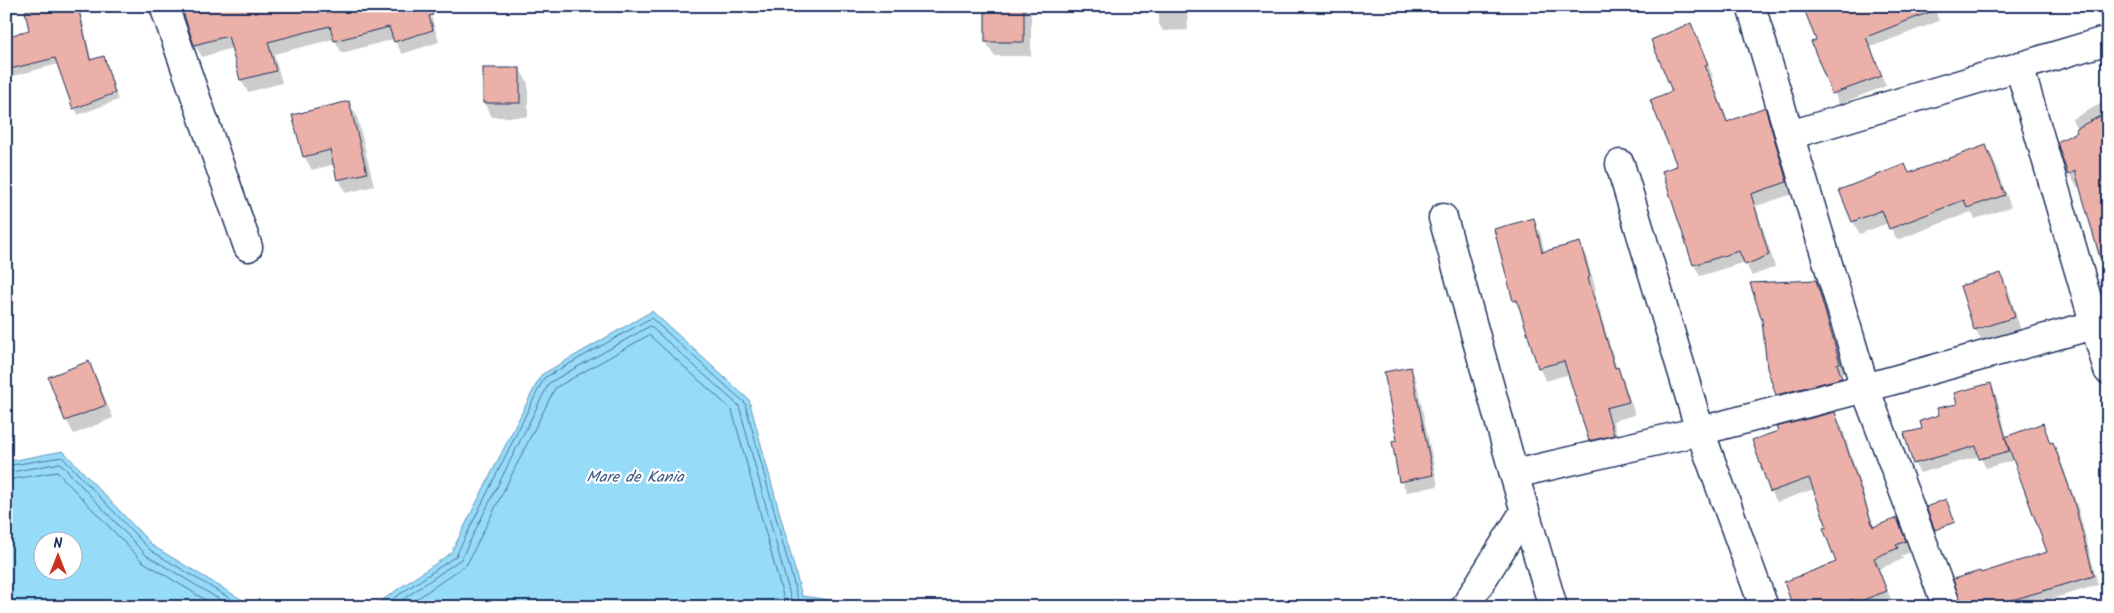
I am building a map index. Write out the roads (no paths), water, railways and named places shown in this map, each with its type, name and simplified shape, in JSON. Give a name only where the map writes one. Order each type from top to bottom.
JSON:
[{"type":"street","points":[[164,6],[248,247]]},
{"type":"street","points":[[1751,6],[1865,388],[1947,607]]},
{"type":"street","points":[[1790,134],[2108,40]]},
{"type":"street","points":[[2019,66],[2100,323],[2108,370]]},
{"type":"street","points":[[1620,164],[1700,431],[1764,607]]},
{"type":"street","points":[[1443,218],[1553,607]]},
{"type":"street","points":[[1514,474],[1700,431],[2100,323]]},
{"type":"street","points":[[1465,607],[1525,511]]},
{"type":"water","name":"Mare de Kania","points":[[652,311],[749,400],[802,596],[883,607],[372,607],[451,553],[541,375]]},
{"type":"water","points":[[63,451],[153,546],[254,607],[6,607],[6,462]]}]
